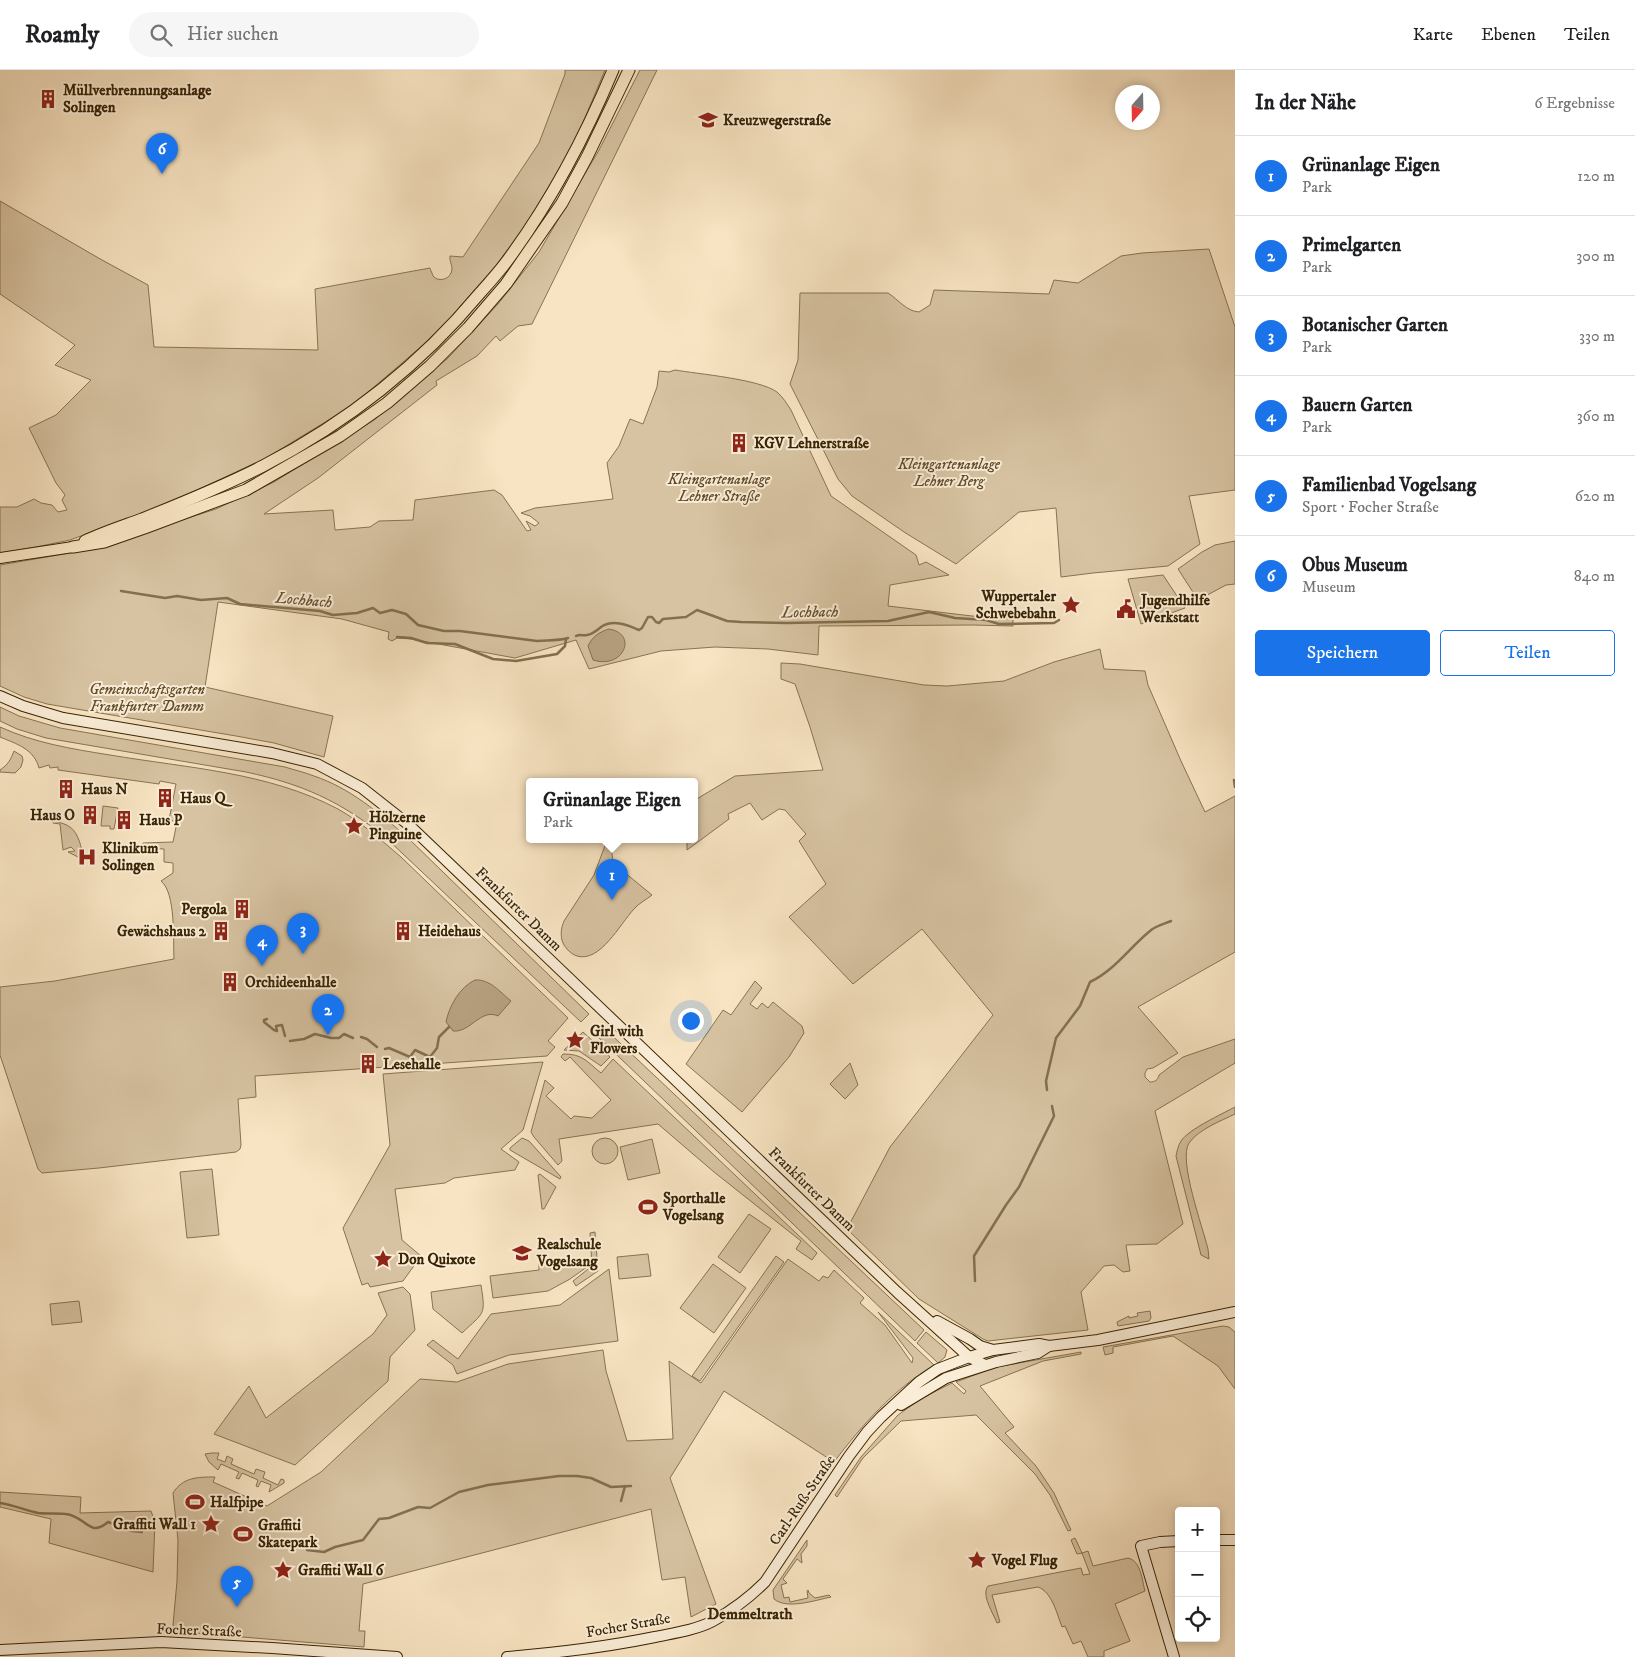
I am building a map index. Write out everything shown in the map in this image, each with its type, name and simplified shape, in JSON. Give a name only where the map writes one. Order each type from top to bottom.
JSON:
[{"type":"highway","points":[[73,547],[98,534],[225,484],[270,462],[326,430],[416,360],[446,332],[507,262],[540,213],[581,140],[614,70]]},
{"type":"highway","points":[[73,547],[104,542],[246,490],[340,436],[387,403],[430,366],[468,328],[506,284],[562,203],[630,70]]},
{"type":"main road","points":[[0,558],[73,547]]},
{"type":"main road","name":"Frankfurter Damm","points":[[0,696],[22,706],[63,718],[264,751],[317,764],[362,788],[416,831],[897,1292],[969,1356],[985,1365]]},
{"type":"main road","points":[[993,1350],[1039,1344],[1049,1346],[1118,1336],[1235,1312]]},
{"type":"main road","name":"Frankfurter Damm","points":[[925,1315],[980,1346],[993,1350]]},
{"type":"main road","points":[[963,1372],[969,1356],[970,1339]]},
{"type":"main road","points":[[963,1372],[996,1362],[1038,1353],[1049,1346]]},
{"type":"main road","name":"Carl-Ruß-Straße","points":[[748,1599],[765,1582],[849,1456],[881,1417],[919,1382],[938,1369],[969,1356],[993,1350]]},
{"type":"main road","name":"Carl-Ruß-Straße","points":[[881,1417],[946,1378],[963,1372]]},
{"type":"main road","points":[[1220,1540],[1235,1540]]},
{"type":"main road","points":[[1174,1657],[1141,1546],[1175,1541]]},
{"type":"main road","name":"Focher Straße","points":[[507,1657],[601,1647],[699,1627],[713,1621],[748,1599]]},
{"type":"main road","name":"Focher Straße","points":[[0,1650],[161,1642],[397,1657]]},
{"type":"green space","points":[[565,70],[605,70],[579,132],[524,228],[496,265],[453,315],[423,345],[353,405],[268,457],[163,506],[70,540],[0,553],[0,507],[17,507],[34,499],[41,503],[52,505],[58,512],[67,510],[62,500],[65,495],[56,483],[29,428],[56,415],[91,380],[55,365],[75,345],[0,294],[0,201],[148,285],[154,347],[318,350],[315,289],[430,268],[433,276],[437,279],[445,279],[450,275],[452,269],[450,256],[463,257],[539,143]]},
{"type":"green space","points":[[640,70],[657,70],[532,324],[518,326],[500,341],[496,336],[477,356],[436,381],[437,385],[318,478],[264,514],[333,510],[335,530],[370,527],[379,521],[413,520],[415,500],[494,490],[502,495],[527,531],[531,530],[526,521],[535,526],[539,523],[530,516],[521,513],[535,508],[613,499],[607,463],[619,446],[630,419],[643,424],[657,387],[659,371],[669,372],[675,370],[713,375],[743,380],[768,387],[777,392],[791,410],[831,496],[916,555],[919,565],[926,562],[949,575],[890,585],[888,606],[1013,619],[1013,626],[819,626],[818,655],[768,649],[715,647],[661,651],[589,669],[576,640],[515,658],[411,639],[397,638],[392,641],[388,639],[389,632],[342,619],[218,602],[205,687],[333,716],[324,757],[274,743],[47,704],[24,697],[0,686],[0,565],[87,550],[216,509],[274,482],[374,420],[448,358],[498,304],[539,252],[599,150]]},
{"type":"green space","name":"Kleingartenanlage Lehner Berg","points":[[1209,249],[1235,327],[1235,490],[1189,496],[1200,544],[1168,566],[1061,577],[1056,508],[1019,512],[956,564],[904,532],[852,496],[838,479],[790,384],[798,360],[800,293],[888,293],[906,307],[919,312],[930,305],[934,290],[1049,294],[1054,280],[1078,283],[1121,256]]},
{"type":"green space","points":[[1235,541],[1235,584],[1226,585],[1198,600],[1178,569],[1215,545]]},
{"type":"green space","points":[[1163,575],[1185,608],[1141,624],[1128,579]]},
{"type":"green space","points":[[1100,649],[1104,669],[1145,671],[1148,685],[1205,812],[1235,796],[1235,952],[1138,1007],[1178,1053],[1153,1068],[1147,1069],[1145,1077],[1150,1082],[1155,1081],[1159,1075],[1183,1057],[1235,1039],[1235,1063],[1155,1111],[1183,1224],[1157,1244],[1126,1245],[1130,1271],[1123,1272],[1114,1265],[1104,1266],[1081,1292],[1088,1330],[988,1341],[919,1299],[847,1229],[890,1147],[993,1015],[922,929],[853,984],[789,917],[826,884],[799,841],[806,834],[785,810],[779,809],[762,820],[750,803],[728,814],[729,819],[698,842],[698,798],[735,776],[823,770],[795,684],[781,679],[781,663],[800,664],[924,685],[947,686],[1004,681],[1054,662]]},
{"type":"green space","points":[[0,707],[19,716],[60,728],[285,767],[340,787],[375,810],[407,837],[589,1014],[581,1022],[385,837],[336,804],[303,788],[246,772],[46,738],[17,729],[0,721]]},
{"type":"green space","points":[[0,727],[13,733],[68,748],[198,768],[255,779],[284,787],[338,809],[363,825],[401,857],[568,1018],[548,1041],[555,1047],[547,1056],[255,1076],[256,1097],[238,1099],[241,1145],[240,1149],[236,1152],[42,1173],[38,1169],[0,1055],[0,987],[55,981],[174,959],[171,906],[166,887],[161,881],[173,873],[173,863],[164,862],[164,849],[143,848],[143,843],[173,842],[177,822],[169,820],[176,784],[160,781],[159,784],[58,770],[58,767],[50,768],[49,765],[39,768],[37,761],[24,748],[0,737]]},
{"type":"green space","points":[[14,751],[22,756],[21,767],[15,773],[0,772],[9,762]]},
{"type":"green space","points":[[103,806],[118,808],[114,829],[110,829],[110,826],[101,826]]},
{"type":"green space","points":[[53,821],[67,825],[73,830],[80,843],[81,855],[78,857],[68,852],[75,851],[71,847],[63,850],[60,824],[53,823]]},
{"type":"green space","points":[[606,843],[611,843],[613,863],[652,895],[636,907],[609,941],[594,954],[585,957],[577,956],[569,951],[563,943],[561,935],[562,926],[594,875]]},
{"type":"green space","points":[[687,843],[696,843],[687,850]]},
{"type":"green space","points":[[755,981],[762,988],[750,1004],[757,1009],[762,1003],[768,1008],[773,1002],[802,1026],[804,1033],[789,1057],[742,1112],[686,1064],[723,1010],[731,1015]]},
{"type":"green space","points":[[602,1026],[924,1330],[915,1341],[595,1034]]},
{"type":"green space","points":[[583,1032],[610,1057],[601,1066],[579,1051],[564,1050]]},
{"type":"green space","points":[[563,1054],[580,1057],[601,1073],[613,1059],[817,1253],[812,1260],[796,1249],[801,1241],[714,1172],[658,1124],[559,1139],[562,1161],[558,1165],[531,1132],[545,1080],[554,1088],[546,1096],[571,1119],[574,1116],[592,1118],[611,1100],[570,1057],[565,1061],[561,1057]]},
{"type":"green space","points":[[543,1062],[523,1130],[501,1149],[519,1162],[515,1170],[454,1178],[445,1183],[395,1189],[402,1240],[421,1256],[403,1281],[370,1287],[368,1283],[362,1285],[343,1228],[390,1145],[383,1074]]},
{"type":"green space","points":[[850,1063],[858,1085],[845,1099],[830,1084]]},
{"type":"green space","points":[[1235,1107],[1235,1114],[1210,1126],[1193,1138],[1186,1152],[1189,1178],[1209,1259],[1201,1255],[1176,1156],[1179,1145],[1185,1136],[1206,1122]]},
{"type":"green space","points":[[522,1138],[529,1141],[561,1177],[560,1179],[510,1150]]},
{"type":"green space","points":[[605,1138],[614,1142],[618,1151],[614,1160],[605,1164],[596,1160],[592,1151],[596,1142]]},
{"type":"green space","points":[[652,1139],[660,1173],[628,1180],[620,1147]]},
{"type":"green space","points":[[212,1169],[219,1235],[187,1238],[180,1172]]},
{"type":"green space","points":[[540,1174],[556,1187],[544,1209],[542,1209],[538,1175]]},
{"type":"green space","points":[[749,1214],[771,1229],[740,1273],[718,1257]]},
{"type":"green space","points":[[595,1232],[598,1271],[576,1286],[573,1281],[592,1266],[590,1233]]},
{"type":"green space","points":[[648,1254],[651,1276],[619,1279],[617,1257]]},
{"type":"green space","points":[[776,1256],[784,1262],[700,1381],[692,1376]]},
{"type":"green space","points":[[788,1259],[819,1281],[823,1276],[828,1278],[834,1270],[864,1298],[860,1303],[885,1325],[912,1363],[913,1358],[878,1312],[934,1365],[892,1396],[834,1462],[724,1391],[670,1478],[716,1604],[691,1617],[685,1577],[662,1580],[651,1509],[363,1584],[359,1631],[365,1631],[364,1647],[181,1632],[175,1629],[173,1625],[178,1540],[173,1493],[181,1484],[191,1479],[215,1477],[213,1482],[267,1506],[321,1472],[420,1379],[457,1382],[508,1364],[603,1350],[606,1371],[627,1441],[673,1439],[669,1361],[701,1383]]},
{"type":"green space","points":[[548,1263],[549,1268],[589,1263],[587,1267],[570,1279],[548,1291],[493,1298],[490,1276],[539,1270],[539,1264]]},
{"type":"green space","points":[[713,1264],[746,1288],[714,1333],[680,1308]]},
{"type":"green space","points":[[609,1269],[618,1341],[509,1355],[457,1374],[453,1365],[427,1345],[433,1340],[458,1359],[491,1314],[560,1305]]},
{"type":"green space","points":[[481,1285],[482,1313],[462,1333],[433,1309],[431,1292]]},
{"type":"green space","points":[[403,1287],[410,1294],[415,1330],[390,1357],[388,1381],[295,1465],[214,1434],[249,1386],[266,1418],[373,1334],[387,1315],[378,1293]]},
{"type":"green space","points":[[79,1301],[82,1322],[52,1325],[50,1304]]},
{"type":"green space","points":[[1150,1311],[1151,1318],[1149,1321],[1118,1326],[1117,1322],[1129,1316],[1129,1318],[1138,1316],[1137,1313]]},
{"type":"green space","points":[[1223,1326],[1229,1327],[1235,1332],[1235,1389],[1218,1366],[1173,1336],[1113,1347],[1113,1353],[1105,1355],[1103,1347]]},
{"type":"green space","points":[[926,1332],[947,1350],[945,1357],[938,1363],[917,1343]]},
{"type":"green space","points":[[1081,1352],[1081,1354],[1043,1361],[980,1386],[1014,1427],[1005,1433],[1036,1466],[1054,1493],[1071,1530],[1068,1531],[1050,1495],[1035,1474],[976,1415],[901,1421],[863,1458],[837,1497],[835,1495],[861,1457],[898,1415],[922,1398],[952,1383],[964,1394],[966,1391],[956,1382],[996,1367]]},
{"type":"green space","points":[[219,1453],[217,1459],[225,1462],[227,1456],[233,1459],[231,1464],[254,1474],[256,1469],[265,1472],[263,1478],[278,1485],[281,1479],[284,1480],[284,1483],[269,1492],[271,1485],[261,1481],[258,1487],[256,1486],[258,1480],[242,1473],[239,1479],[236,1478],[239,1472],[221,1464],[218,1470],[209,1462],[205,1454]]},
{"type":"green space","points":[[0,1492],[81,1497],[80,1513],[151,1511],[155,1522],[153,1572],[49,1543],[51,1519],[0,1507]]},
{"type":"green space","points":[[1075,1538],[1082,1553],[1077,1554],[1071,1540]]},
{"type":"green space","points":[[807,1540],[807,1546],[801,1554],[802,1563],[797,1559],[783,1579],[787,1583],[781,1585],[784,1598],[789,1597],[790,1602],[808,1598],[808,1590],[815,1598],[829,1595],[831,1597],[794,1604],[780,1602],[774,1599],[773,1590]]},
{"type":"green space","points":[[1088,1551],[1093,1566],[1128,1558],[1136,1563],[1145,1591],[1115,1604],[1130,1641],[1104,1651],[1104,1657],[1088,1657],[1081,1641],[1073,1644],[1065,1626],[1062,1627],[1050,1598],[1038,1587],[992,1595],[1000,1622],[997,1623],[987,1599],[986,1590],[988,1586],[1081,1568],[1083,1575],[1090,1574],[1082,1553]]},
{"type":"shaded area","points":[[609,629],[618,632],[623,637],[624,650],[612,660],[604,662],[593,660],[588,646],[596,635]]},
{"type":"shaded area","points":[[475,980],[490,984],[511,1001],[498,1016],[486,1015],[459,1031],[453,1031],[446,1022],[450,1010],[460,992]]},
{"type":"waterway","name":"Lochbach","points":[[121,591],[165,598],[177,596],[201,600],[227,598],[240,604],[320,611],[333,615],[357,613],[373,608],[380,613],[392,610],[406,614],[418,625],[444,631],[460,631],[537,641],[568,638]]},
{"type":"waterway","name":"Lochbach","points":[[576,636],[595,632],[610,623],[625,625],[639,630],[648,617],[652,617],[659,623],[663,619],[686,617],[697,610],[727,621],[741,622],[888,621],[929,612],[955,618],[986,620],[999,624],[1054,623],[1059,620]]},
{"type":"waterway","points":[[397,637],[411,638],[427,643],[455,644],[493,659],[516,661],[557,654],[565,646],[566,639]]},
{"type":"waterway","points":[[1234,780],[1235,787]]},
{"type":"waterway","points":[[1047,1090],[1046,1081],[1056,1038],[1080,1006],[1090,982],[1107,971],[1152,929],[1171,921]]},
{"type":"waterway","points":[[267,1019],[264,1022],[274,1030],[277,1031],[276,1026],[282,1025],[285,1036]]},
{"type":"waterway","points":[[385,1049],[389,1048],[410,1057],[415,1050],[430,1057],[437,1048],[439,1037],[449,1027]]},
{"type":"waterway","points":[[290,1041],[304,1039],[315,1034],[331,1038],[339,1038],[344,1034],[353,1038]]},
{"type":"waterway","points":[[361,1037],[377,1047]]},
{"type":"waterway","points":[[975,1281],[974,1256],[1019,1187],[1054,1116],[1052,1106]]},
{"type":"waterway","points":[[307,1550],[324,1552],[335,1547],[363,1540],[379,1519],[389,1518],[418,1507],[430,1508],[459,1492],[488,1485],[559,1476],[577,1476],[591,1478],[611,1487],[631,1486]]},
{"type":"waterway","points":[[621,1501],[625,1486]]},
{"type":"waterway","points":[[0,1503],[38,1513],[70,1515],[94,1528],[108,1522],[132,1531],[142,1532]]},
{"type":"place","name":"Müllverbrennungsanlage Solingen","points":[[48,99]]},
{"type":"place","name":"Kreuzwegerstraße","points":[[708,120]]},
{"type":"place","name":"Obus Museum","points":[[162,174]]},
{"type":"place","name":"KGV Lehnerstraße","points":[[739,443]]},
{"type":"place","name":"Wuppertaler Schwebebahn","points":[[1071,605]]},
{"type":"place","name":"Jugendhilfe Werkstatt","points":[[1126,609]]},
{"type":"place","name":"Haus N","points":[[66,789]]},
{"type":"place","name":"Haus Q","points":[[165,798]]},
{"type":"place","name":"Haus O","points":[[90,815]]},
{"type":"place","name":"Haus P","points":[[124,820]]},
{"type":"place","name":"Hölzerne Pinguine","points":[[354,826]]},
{"type":"place","name":"Klinikum Solingen","points":[[87,857]]},
{"type":"place","name":"Grünanlage Eigen","points":[[612,900]]},
{"type":"place","name":"Pergola","points":[[242,909]]},
{"type":"place","name":"Gewächshaus 2","points":[[221,931]]},
{"type":"place","name":"Heidehaus","points":[[403,931]]},
{"type":"place","name":"Botanischer Garten","points":[[303,954]]},
{"type":"place","name":"Bauern Garten","points":[[262,966]]},
{"type":"place","name":"Orchideenhalle","points":[[230,982]]},
{"type":"place","name":"Primelgarten","points":[[328,1035]]},
{"type":"place","name":"Girl with Flowers","points":[[575,1040]]},
{"type":"place","name":"Lesehalle","points":[[368,1064]]},
{"type":"place","name":"Sporthalle Vogelsang","points":[[648,1207]]},
{"type":"place","name":"Realschule Vogelsang","points":[[522,1253]]},
{"type":"place","name":"Don Quixote","points":[[383,1259]]},
{"type":"place","name":"Halfpipe","points":[[195,1502]]},
{"type":"place","name":"Graffiti Wall 1","points":[[211,1524]]},
{"type":"place","name":"Graffiti Skatepark","points":[[243,1534]]},
{"type":"place","name":"Vogel Flug","points":[[977,1560]]},
{"type":"place","name":"Graffiti Wall 6","points":[[283,1570]]},
{"type":"place","name":"Familienbad Vogelsang","points":[[237,1607]]},
{"type":"district","name":"Demmeltrath","points":[[750,1613]]},
{"type":"park label","name":"Kleingartenanlage Lehner Straße","points":[[719,488]]},
{"type":"park label","name":"Gemeinschaftsgarten Frankfurter Damm","points":[[147,698]]}]
